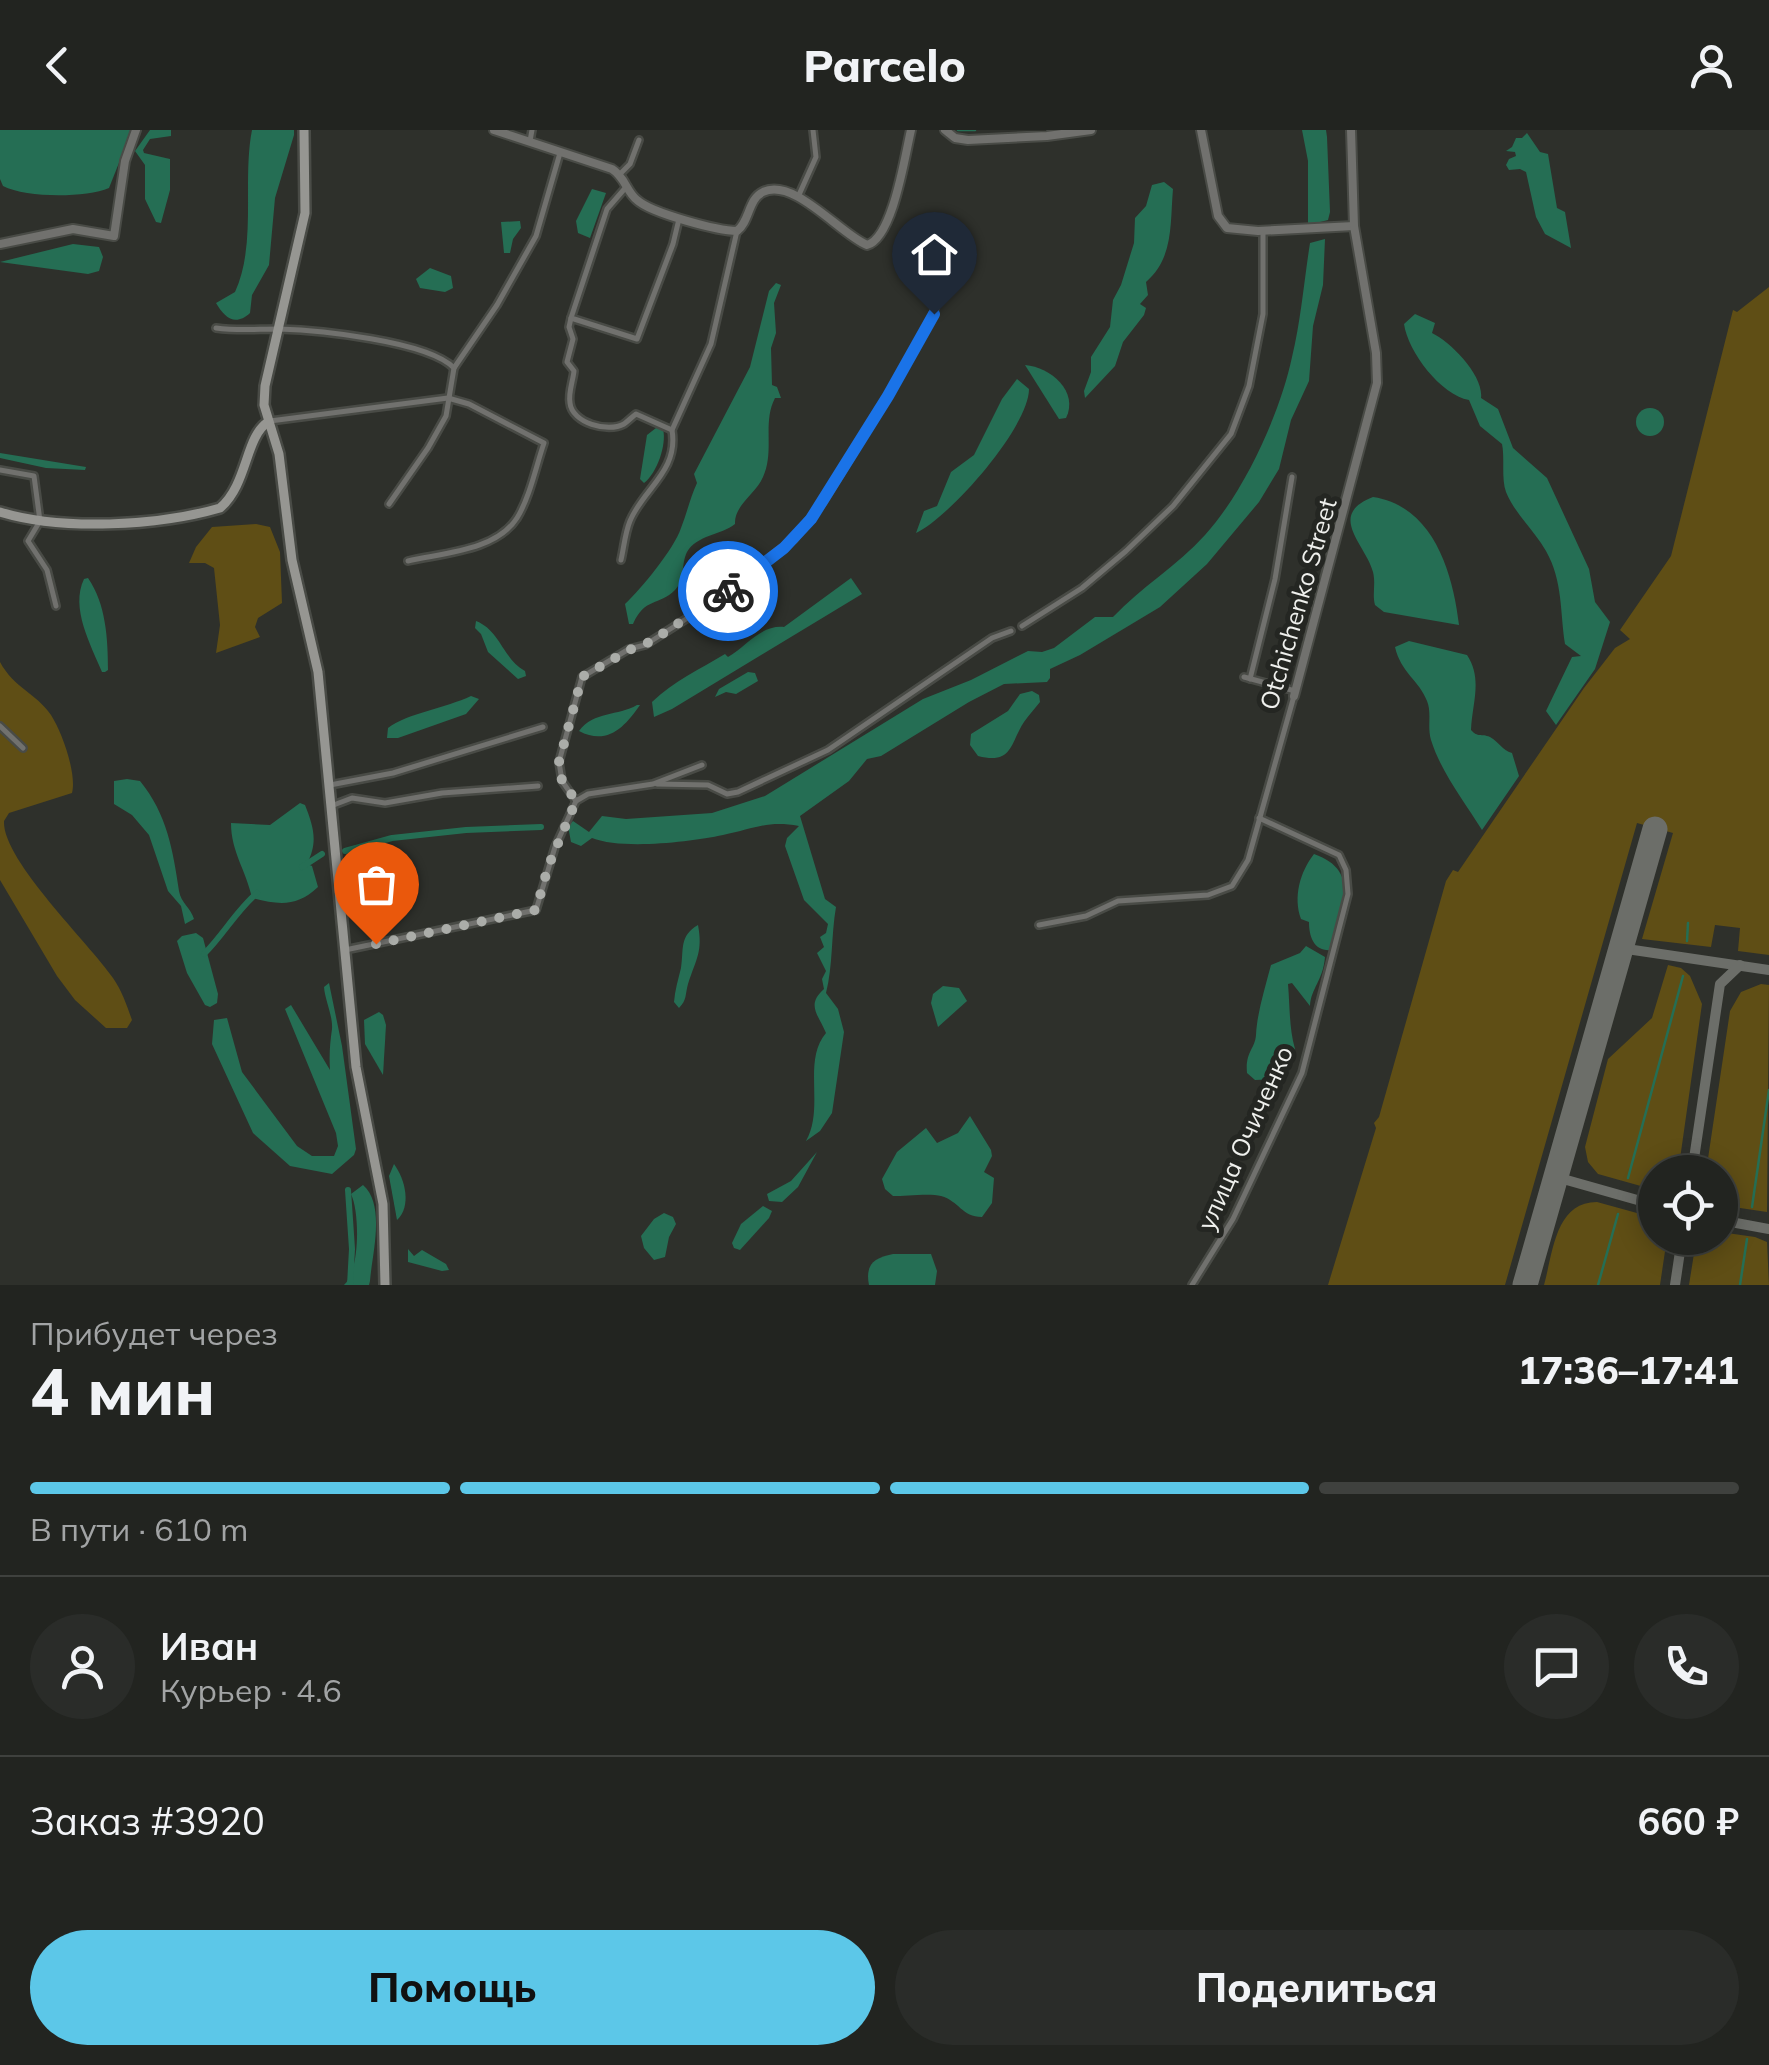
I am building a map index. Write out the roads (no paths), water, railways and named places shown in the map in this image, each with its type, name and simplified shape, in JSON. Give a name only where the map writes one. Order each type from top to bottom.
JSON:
[{"type":"main road","points":[[304,130],[306,213],[264,397],[279,454],[292,560],[318,672],[356,1067],[383,1204],[385,1285]]},
{"type":"main road","points":[[0,512],[69,524],[119,524],[220,508],[237,488],[256,432],[268,422]]},
{"type":"street","points":[[0,244],[73,230],[114,236],[125,161],[136,130]]},
{"type":"street","points":[[494,130],[620,174],[639,202],[737,230]]},
{"type":"street","points":[[530,141],[532,130]]},
{"type":"street","points":[[798,197],[816,156],[813,130]]},
{"type":"street","points":[[621,560],[630,518],[668,462],[672,430],[712,341],[737,230],[746,222],[756,197],[777,190],[798,197],[858,241],[874,244],[890,214],[911,130]]},
{"type":"street","points":[[945,130],[968,140],[1092,130]]},
{"type":"street","points":[[1202,130],[1222,225],[1233,230],[1263,231],[1354,226]]},
{"type":"street","name":"Otchichenko Street","points":[[1039,926],[1086,916],[1118,901],[1208,895],[1232,886],[1248,860],[1378,384],[1354,226],[1351,130]]},
{"type":"street","points":[[620,174],[630,164],[639,140]]},
{"type":"street","points":[[389,504],[446,416],[454,368],[498,305],[536,236],[560,152]]},
{"type":"street","points":[[627,186],[607,209],[571,318],[573,339],[566,362],[574,371],[569,398],[573,412],[600,426],[620,426],[636,414],[672,430]]},
{"type":"street","points":[[571,318],[637,339],[674,240],[679,216]]},
{"type":"street","points":[[1022,626],[1082,588],[1126,551],[1172,506],[1231,434],[1249,386],[1263,314],[1263,231]]},
{"type":"street","points":[[576,801],[562,781],[559,762],[582,677],[705,607],[794,539],[824,502],[931,320],[937,302]]},
{"type":"street","points":[[216,328],[242,332],[280,329],[381,341],[439,356],[454,368]]},
{"type":"street","points":[[268,422],[448,398],[468,404],[544,443],[520,510],[510,525],[490,542],[408,561]]},
{"type":"street","points":[[0,470],[34,476],[40,521],[28,541],[48,570],[56,606]]},
{"type":"street","points":[[1292,477],[1275,579],[1247,678],[1294,694]]},
{"type":"street","points":[[345,950],[536,910],[550,860],[576,801],[588,794],[653,784],[708,785],[727,794],[738,792],[828,750],[992,638],[1011,631]]},
{"type":"street","points":[[0,726],[23,748]]},
{"type":"street","points":[[330,785],[392,772],[543,728]]},
{"type":"street","points":[[653,784],[702,765]]},
{"type":"street","points":[[332,806],[352,798],[385,803],[442,792],[538,786]]},
{"type":"street","name":"улица Очиченко","points":[[1192,1285],[1234,1220],[1302,1072],[1348,894],[1349,880],[1339,855],[1258,818]]},
{"type":"waterway","points":[[958,130],[975,130]]},
{"type":"waterway","points":[[345,851],[392,838],[541,827]]},
{"type":"waterway","points":[[302,867],[322,854]]},
{"type":"waterway","points":[[204,954],[257,893]]},
{"type":"waterway","points":[[1687,941],[1688,923]]},
{"type":"waterway","points":[[1628,1178],[1683,976]]},
{"type":"waterway","points":[[1752,1207],[1769,1090]]},
{"type":"waterway","points":[[348,1190],[350,1285]]},
{"type":"waterway","points":[[1598,1285],[1618,1214]]},
{"type":"waterway","points":[[1740,1285],[1747,1239]]}]
